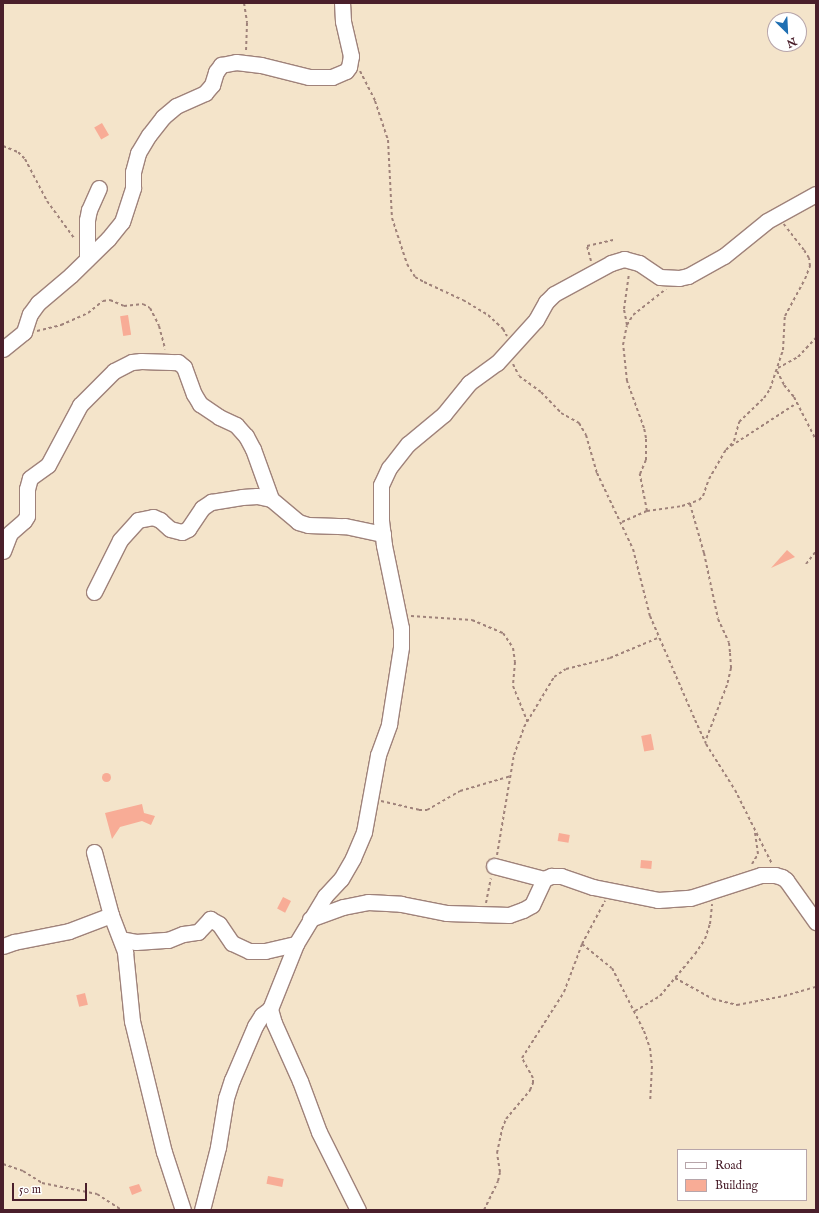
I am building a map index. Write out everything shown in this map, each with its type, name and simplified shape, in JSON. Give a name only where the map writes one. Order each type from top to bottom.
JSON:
[{"type":"street","points":[[3,350],[24,332],[30,314],[38,303],[122,222],[133,188],[133,172],[138,153],[158,124],[176,106],[205,93],[212,85],[216,72],[221,65],[227,63],[245,63],[261,65],[309,76],[332,77],[346,71],[349,67],[352,56],[343,21],[342,3]]},
{"type":"street","points":[[86,256],[87,220],[89,210],[99,188]]},
{"type":"street","points":[[202,1210],[218,1147],[226,1098],[254,1026],[262,1015],[270,1009],[296,944],[310,919],[325,896],[341,879],[353,858],[364,832],[370,810],[370,796],[378,755],[389,724],[397,674],[401,628],[383,534],[381,485],[389,468],[408,444],[444,414],[469,383],[497,363],[536,320],[550,296],[611,263],[624,259],[631,260],[647,267],[660,277],[679,278],[704,268],[724,256],[754,230],[816,194]]},
{"type":"street","points":[[3,551],[10,533],[24,521],[27,516],[27,489],[30,478],[48,465],[76,411],[88,395],[114,371],[132,362],[178,362],[184,367],[194,394],[200,404],[206,409],[236,425],[246,436],[253,449],[271,499]]},
{"type":"street","points":[[94,592],[120,540],[138,520],[153,517],[160,520],[170,529],[182,532],[188,529],[202,508],[210,502],[257,496],[271,499],[298,522],[308,525],[345,526],[383,534]]},
{"type":"street","points":[[94,852],[111,916],[121,938],[126,958],[132,1021],[164,1152],[183,1210]]},
{"type":"street","points":[[494,866],[544,879],[551,876],[561,876],[593,887],[658,900],[690,898],[761,875],[782,876],[816,922]]},
{"type":"street","points":[[310,919],[343,907],[368,902],[401,904],[447,913],[509,915],[523,910],[532,904],[544,879]]},
{"type":"street","points":[[3,946],[17,941],[69,931],[111,916]]},
{"type":"street","points":[[121,938],[141,942],[168,940],[183,934],[198,932],[210,919],[219,924],[232,943],[250,951],[265,951],[296,944]]},
{"type":"street","points":[[270,1009],[274,1023],[300,1081],[319,1132],[358,1210]]},
{"type":"path","points":[[244,3],[247,23],[245,63]]},
{"type":"path","points":[[352,56],[375,101],[388,140],[392,218],[407,264],[415,277],[463,300],[498,322],[503,329],[510,349],[514,368],[519,376],[541,392],[562,413],[579,423],[586,435],[597,473],[622,522],[633,549],[650,616],[705,742],[735,790],[770,860],[775,875]]},
{"type":"path","points":[[3,146],[18,152],[25,159],[47,201],[86,256]]},
{"type":"path","points":[[622,522],[647,511],[690,504],[703,496],[709,479],[734,441],[739,422],[764,398],[770,389],[783,350],[785,316],[805,279],[810,266],[809,258],[804,250],[777,216]]},
{"type":"path","points":[[597,271],[589,256],[587,246],[614,240]]},
{"type":"path","points":[[631,260],[625,296],[627,325],[623,345],[624,365],[627,381],[645,433],[646,460],[640,474],[647,511]]},
{"type":"path","points":[[627,325],[633,315],[679,278]]},
{"type":"path","points":[[24,332],[43,331],[61,326],[88,313],[103,300],[110,300],[124,306],[142,304],[150,308],[154,313],[159,326],[164,348],[169,355],[178,362]]},
{"type":"path","points":[[777,370],[798,357],[816,338]]},
{"type":"path","points":[[777,370],[784,385],[797,403],[816,440]]},
{"type":"path","points":[[728,448],[797,403]]},
{"type":"path","points":[[690,504],[704,553],[718,619],[729,643],[731,668],[727,685],[705,742]]},
{"type":"path","points":[[806,564],[816,551]]},
{"type":"path","points":[[398,608],[416,618],[430,617],[472,620],[503,633],[513,648],[515,662],[513,686],[527,721]]},
{"type":"path","points":[[484,914],[514,755],[527,721],[554,677],[566,669],[610,658],[660,637]]},
{"type":"path","points":[[370,796],[382,801],[419,810],[427,810],[460,791],[511,776]]},
{"type":"path","points":[[749,867],[754,863],[758,854],[754,829]]},
{"type":"path","points":[[484,1210],[498,1181],[500,1172],[497,1153],[502,1129],[506,1119],[530,1090],[533,1083],[533,1078],[522,1058],[527,1047],[543,1027],[564,992],[582,944],[610,891]]},
{"type":"path","points":[[635,1011],[660,996],[696,954],[705,939],[708,932],[712,903],[710,899],[701,895]]},
{"type":"path","points":[[582,944],[612,968],[635,1011],[650,1048],[652,1066],[650,1100]]},
{"type":"path","points":[[675,978],[713,1000],[737,1005],[784,996],[816,986]]},
{"type":"path","points":[[3,1164],[23,1171],[42,1183],[97,1194],[122,1210]]},
{"type":"building","points":[[102,123],[109,135],[101,140],[94,128]]},
{"type":"building","points":[[128,315],[131,335],[123,336],[120,316]]},
{"type":"building","points":[[787,550],[795,557],[771,568]]},
{"type":"building","points":[[651,734],[654,750],[644,752],[641,736]]},
{"type":"building","points":[[106,772],[111,777],[106,782],[101,777]]},
{"type":"building","points":[[142,804],[144,813],[155,816],[151,825],[142,821],[120,827],[112,839],[105,813]]},
{"type":"building","points":[[559,833],[570,835],[568,843],[558,841]]},
{"type":"building","points":[[641,860],[652,861],[651,869],[640,868]]},
{"type":"building","points":[[283,897],[291,901],[285,913],[277,909]]},
{"type":"building","points":[[85,993],[88,1005],[79,1007],[76,995]]},
{"type":"building","points":[[268,1176],[284,1179],[282,1187],[266,1184]]},
{"type":"building","points":[[139,1184],[142,1191],[132,1195],[129,1187]]}]
